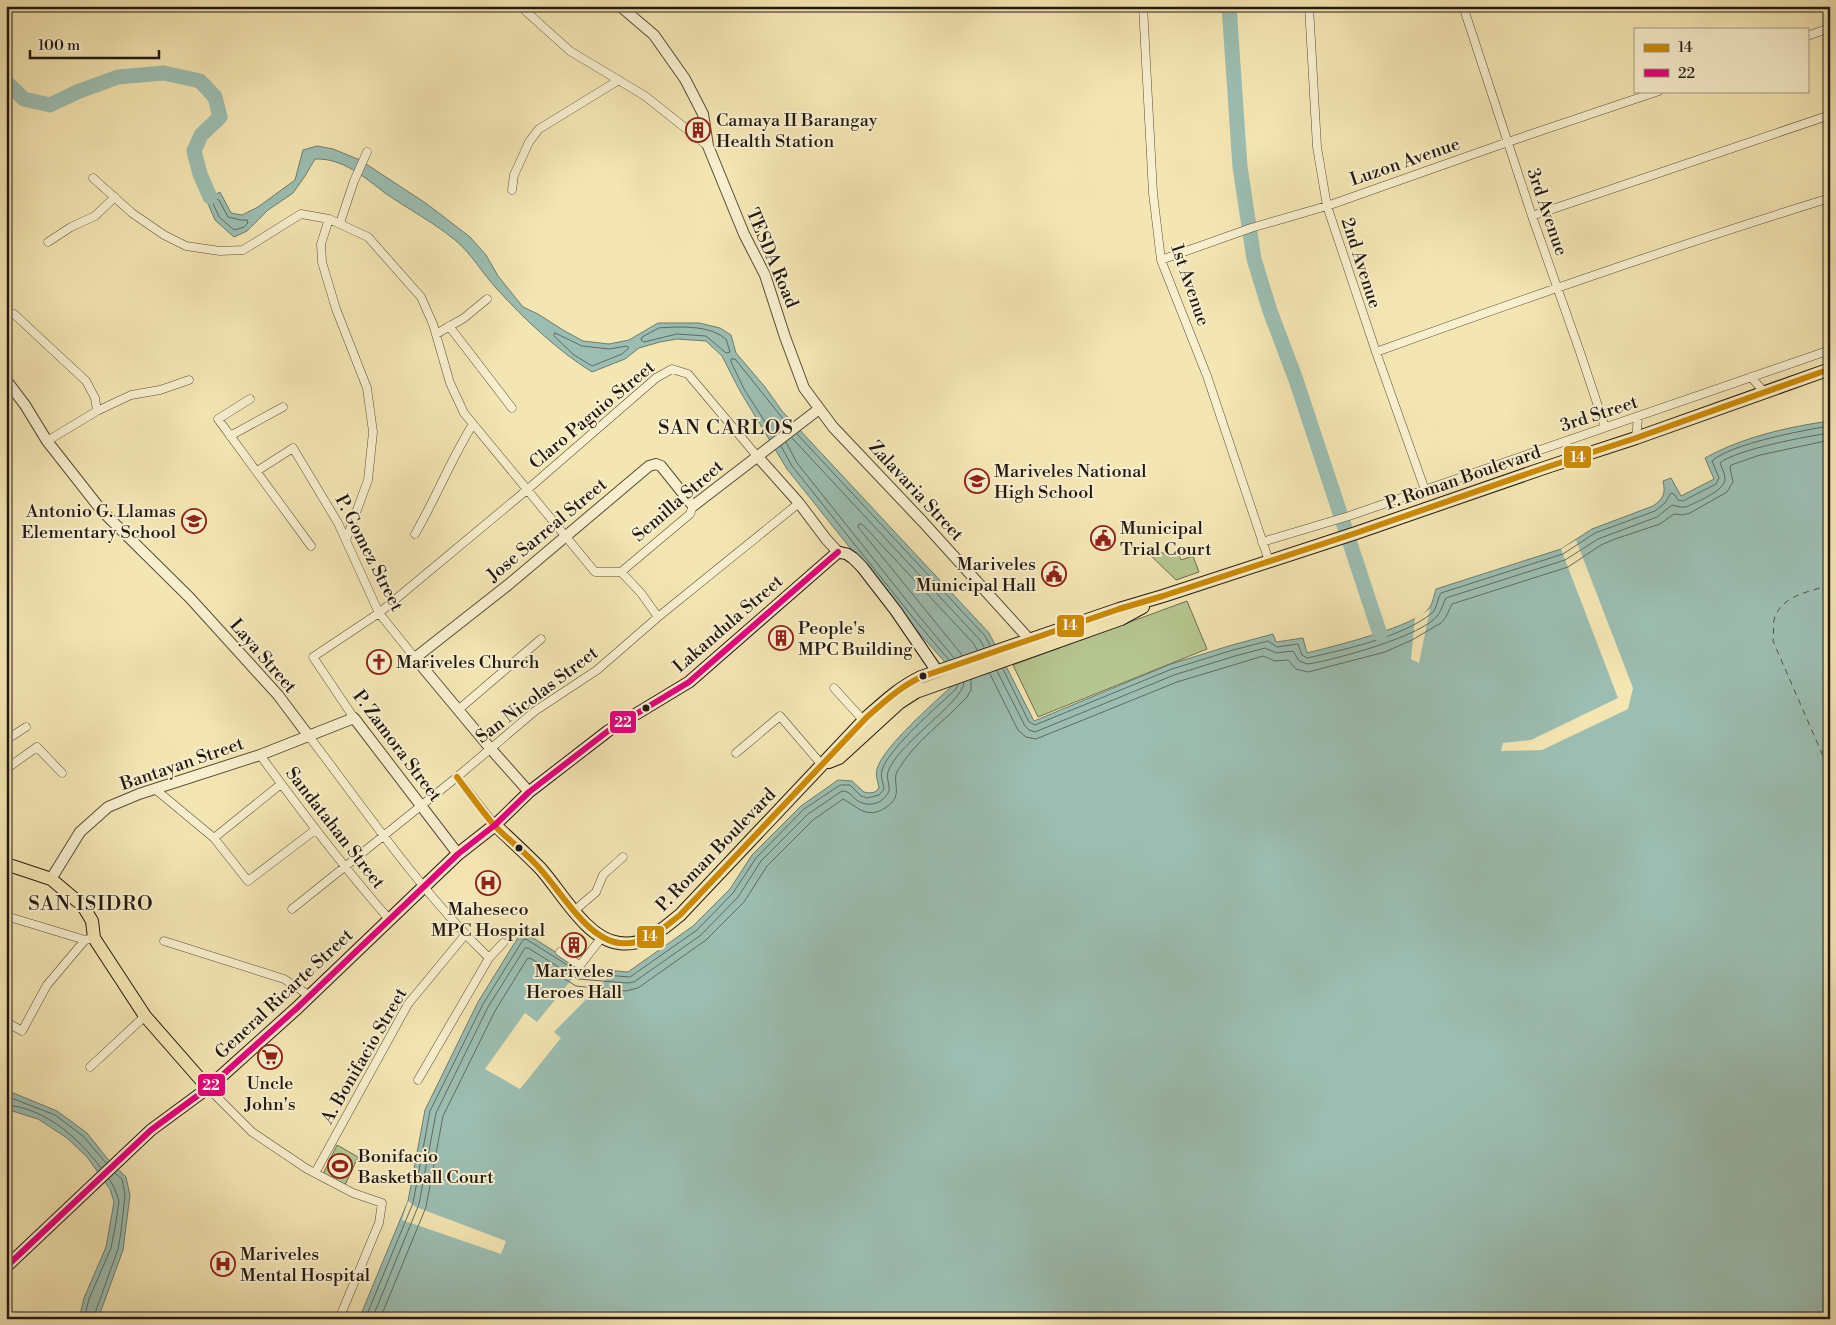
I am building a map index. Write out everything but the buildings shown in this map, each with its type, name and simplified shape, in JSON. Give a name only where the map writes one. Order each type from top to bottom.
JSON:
[{"type":"main road","name":"P. Roman Boulevard","points":[[1010,652],[1030,639],[1119,608],[1164,596],[1356,533],[1636,438],[1830,369]]},
{"type":"main road","points":[[838,552],[853,558],[862,568],[944,673]]},
{"type":"main road","name":"Lakandula Street","points":[[495,825],[529,792],[608,731],[689,682],[838,552]]},
{"type":"main road","name":"P. Roman Boulevard","points":[[495,825],[541,869],[574,911],[602,937],[619,943],[644,940],[657,934],[680,915],[864,721],[900,688],[915,680],[944,673],[1121,619],[1164,596]]},
{"type":"main road","name":"P. Roman Boulevard","points":[[822,765],[839,758],[898,703],[944,673]]},
{"type":"main road","name":"General Ricarte Street","points":[[6,1267],[151,1130],[208,1088],[310,996],[458,854],[495,825]]},
{"type":"main road","points":[[6,864],[51,879],[83,906],[92,921],[90,939],[145,1016],[208,1088]]},
{"type":"street","points":[[520,6],[570,51],[645,96],[708,146]]},
{"type":"street","name":"TESDA Road","points":[[620,6],[654,35],[685,78],[703,114],[708,146],[744,234],[765,275],[804,388],[819,409]]},
{"type":"street","name":"1st Avenue","points":[[1143,6],[1153,193],[1161,260],[1207,376],[1269,562]]},
{"type":"street","name":"2nd Avenue","points":[[1309,6],[1310,58],[1316,148],[1327,206],[1425,490]]},
{"type":"street","name":"3rd Avenue","points":[[1463,6],[1532,216],[1605,427]]},
{"type":"street","points":[[1808,36],[1830,28]]},
{"type":"street","points":[[512,190],[514,175],[528,142],[539,129],[620,80]]},
{"type":"street","name":"Luzon Avenue","points":[[1161,260],[1251,228],[1327,206],[1656,92]]},
{"type":"street","points":[[1532,216],[1830,115]]},
{"type":"street","points":[[340,223],[354,181],[366,155]]},
{"type":"street","points":[[93,178],[132,213],[164,236],[186,246],[220,251],[244,250],[301,214],[340,223],[368,237],[421,298],[436,334],[450,383],[464,413],[595,572],[621,572],[641,593],[658,617]]},
{"type":"street","points":[[48,242],[71,227],[95,216],[115,197]]},
{"type":"street","points":[[1376,352],[1557,286],[1741,225],[1830,198]]},
{"type":"street","points":[[328,219],[321,244],[322,262],[336,309],[367,388],[373,432],[368,480],[346,540]]},
{"type":"street","points":[[436,334],[464,318],[487,299]]},
{"type":"street","points":[[6,314],[14,314],[86,381],[95,398],[96,411]]},
{"type":"street","points":[[449,326],[512,408]]},
{"type":"street","name":"3rd Street","points":[[1262,542],[1350,516],[1605,427],[1638,418],[1830,350]]},
{"type":"street","name":"Claro Paguio Street","points":[[312,657],[378,613],[528,489],[656,378],[672,369],[688,374],[693,379],[757,456]]},
{"type":"street","points":[[1751,377],[1764,392]]},
{"type":"street","name":"Laya Street","points":[[6,380],[25,405],[47,441],[102,511],[190,598],[278,695],[423,887],[465,935],[489,958]]},
{"type":"street","points":[[47,441],[96,411],[131,395],[160,390],[189,380]]},
{"type":"street","points":[[250,399],[218,419],[311,546]]},
{"type":"street","points":[[230,436],[283,407]]},
{"type":"street","name":"Semilla Street","points":[[621,572],[690,514],[693,506],[819,409]]},
{"type":"street","name":"Zalavaria Street","points":[[819,409],[833,427],[936,535],[1030,639]]},
{"type":"street","points":[[1636,438],[1638,418]]},
{"type":"street","points":[[415,534],[431,507],[456,450],[473,424]]},
{"type":"street","name":"P. Gomez Street","points":[[257,471],[294,448],[346,540],[378,613],[529,792]]},
{"type":"street","points":[[757,456],[800,503],[826,539],[838,552]]},
{"type":"street","name":"Jose Sarreal Street","points":[[415,658],[508,585],[649,466],[656,464],[661,466],[693,506]]},
{"type":"street","name":"San Nicolas Street","points":[[292,910],[344,866],[457,777],[535,711],[597,670],[658,617],[800,503]]},
{"type":"street","points":[[458,710],[541,639]]},
{"type":"street","name":"P. Zamora Street","points":[[312,657],[354,718],[458,854]]},
{"type":"street","points":[[834,688],[864,721]]},
{"type":"street","points":[[736,753],[780,716],[822,765]]},
{"type":"street","name":"Bantayan Street","points":[[51,879],[80,832],[108,807],[155,789],[260,755],[354,718]]},
{"type":"street","points":[[6,740],[26,727]]},
{"type":"street","points":[[6,769],[37,747],[62,773]]},
{"type":"street","name":"Sandatahan Street","points":[[260,755],[315,830],[389,919]]},
{"type":"street","points":[[457,777],[495,825]]},
{"type":"street","points":[[214,838],[281,784]]},
{"type":"street","points":[[155,789],[214,838],[248,881],[315,830]]},
{"type":"street","points":[[574,911],[596,892],[603,875],[623,857]]},
{"type":"street","points":[[6,916],[90,939],[47,985],[22,1031],[6,1022]]},
{"type":"street","name":"A. Bonifacio Street","points":[[315,1173],[408,1004],[465,935]]},
{"type":"street","points":[[560,952],[581,964],[602,937]]},
{"type":"street","points":[[164,941],[284,979],[310,996]]},
{"type":"street","points":[[418,1080],[489,958],[503,943]]},
{"type":"street","points":[[90,1066],[145,1016]]},
{"type":"street","points":[[208,1088],[252,1132],[315,1173],[353,1193],[382,1203],[378,1222],[339,1319]]},
{"type":"street","points":[[6,1313],[10,1319]]},
{"type":"green space","points":[[1146,551],[1170,554],[1177,551],[1181,560],[1193,556],[1199,572],[1176,580]]},
{"type":"green space","points":[[1187,601],[1207,649],[1038,717],[1013,665]]},
{"type":"green space","name":"Bonifacio Basketball Court","points":[[337,1145],[358,1157],[345,1185],[323,1174]]},
{"type":"water","points":[[317,146],[333,149],[360,160],[427,204],[470,237],[486,255],[498,276],[523,307],[583,341],[609,344],[629,340],[658,323],[699,323],[720,328],[731,335],[736,353],[765,387],[782,411],[989,633],[1034,721],[1171,664],[1273,634],[1276,642],[1303,638],[1307,653],[1392,628],[1422,614],[1430,607],[1436,589],[1561,549],[1592,529],[1653,506],[1663,496],[1663,481],[1671,478],[1681,496],[1714,479],[1705,458],[1735,444],[1766,434],[1830,421],[1830,1319],[359,1319],[408,1201],[425,1110],[478,1002],[522,931],[581,968],[628,972],[693,926],[730,889],[752,855],[801,806],[838,780],[852,781],[864,792],[875,792],[879,788],[876,776],[877,769],[889,749],[910,725],[953,685],[944,661],[911,624],[787,469],[740,391],[722,356],[706,341],[677,339],[660,342],[639,348],[625,359],[592,372],[554,344],[518,312],[467,251],[455,240],[361,175],[335,162],[315,159],[293,193],[268,210],[247,231],[234,237],[215,220],[206,199],[220,192],[231,213],[242,215],[258,207],[295,180],[303,150]]},
{"type":"water","points":[[6,1090],[57,1111],[87,1133],[106,1157],[126,1177],[130,1195],[123,1250],[98,1319],[79,1319],[84,1298],[106,1247],[114,1202],[110,1189],[87,1157],[67,1138],[38,1119],[6,1109]]},
{"type":"pier","points":[[1576,540],[1633,688],[1628,709],[1542,750],[1501,751],[1503,743],[1531,740],[1618,698],[1561,549]]},
{"type":"pier","points":[[1430,609],[1419,663],[1411,659],[1415,618]]},
{"type":"pier","points":[[581,968],[614,971],[554,1032],[561,1038],[520,1089],[485,1069],[525,1013],[537,1022]]},
{"type":"pier","points":[[408,1201],[416,1207],[506,1241],[501,1254],[402,1220]]},
{"type":"waterway","points":[[1229,6],[1240,167],[1254,259],[1380,634]]},
{"type":"waterway","points":[[6,82],[24,99],[50,105],[77,92],[118,77],[164,73],[200,81],[215,97],[220,117],[201,135],[194,151],[200,174],[210,197]]},
{"type":"ferry route","points":[[1830,585],[1797,596],[1783,605],[1774,620],[1773,641],[1830,772]]},
{"type":"transit line","name":"14","points":[[457,777],[494,825],[536,864],[586,924],[608,940],[620,943],[637,942],[660,931],[680,915],[866,718],[899,690],[921,677],[1119,609],[1356,533],[1636,438],[1830,369]]},
{"type":"transit line","name":"22","points":[[6,1267],[151,1130],[208,1088],[297,1008],[458,854],[495,825],[529,792],[608,731],[689,682],[838,552]]},
{"type":"place","name":"Camaya II Barangay Health Station","points":[[698,130]]},
{"type":"place","name":"Mariveles National High School","points":[[977,481]]},
{"type":"place","name":"Antonio G. Llamas Elementary School","points":[[194,521]]},
{"type":"place","name":"Municipal Trial Court","points":[[1103,538]]},
{"type":"place","name":"Mariveles Municipal Hall","points":[[1054,574]]},
{"type":"place","name":"People's MPC Building","points":[[781,638]]},
{"type":"place","name":"Mariveles Church","points":[[379,662]]},
{"type":"place","name":"Maheseco MPC Hospital","points":[[488,883]]},
{"type":"place","name":"Mariveles Heroes Hall","points":[[574,945]]},
{"type":"place","name":"Uncle John's","points":[[270,1057]]},
{"type":"place","name":"Bonifacio Basketball Court","points":[[340,1166]]},
{"type":"place","name":"Mariveles Mental Hospital","points":[[223,1264]]},
{"type":"district","name":"SAN CARLOS","points":[[726,428]]},
{"type":"district","name":"SAN ISIDRO","points":[[91,904]]}]
